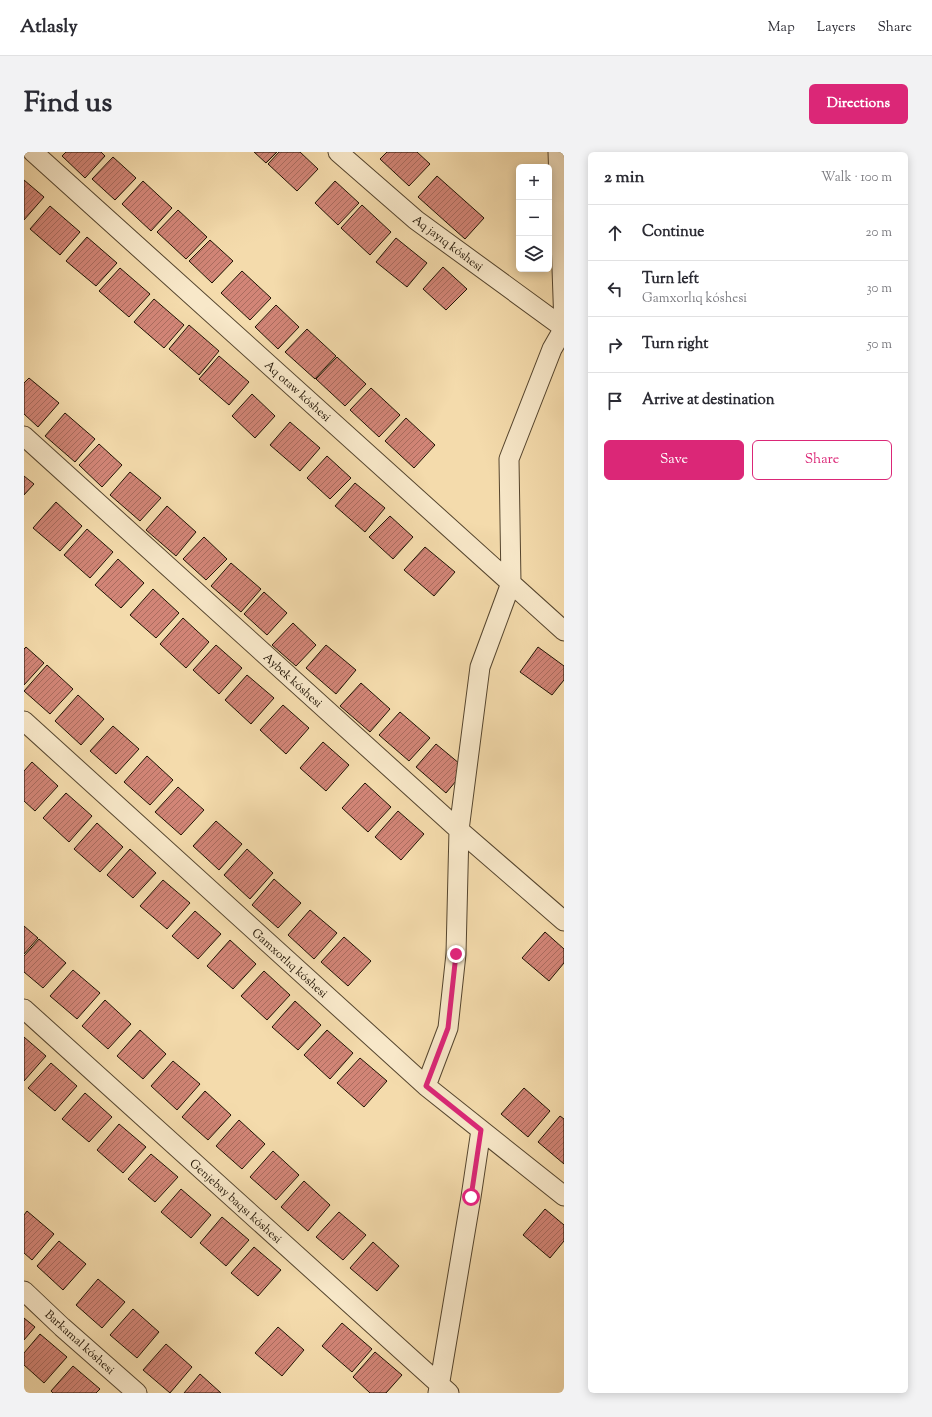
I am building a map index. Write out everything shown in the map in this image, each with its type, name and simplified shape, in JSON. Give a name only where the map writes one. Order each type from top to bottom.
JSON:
[{"type":"street","name":"Aq otaw kóshesi","points":[[33,152],[564,631]]},
{"type":"street","name":"Aq jayıq kóshesi","points":[[338,152],[416,220],[564,328]]},
{"type":"street","points":[[426,1086],[448,1028],[456,954],[459,830],[480,667],[511,583],[510,459],[552,349],[564,328],[558,152]]},
{"type":"street","name":"Aybek kóshesi","points":[[24,436],[459,830],[564,921]]},
{"type":"street","name":"Ǵamxorlıq kóshesi","points":[[24,721],[426,1086],[564,1196]]},
{"type":"street","name":"Genjebay baqsı kóshesi","points":[[24,1009],[442,1390]]},
{"type":"street","points":[[442,1390],[481,1130]]},
{"type":"street","name":"Barkamal kóshesi","points":[[24,1291],[62,1327],[137,1393]]},
{"type":"building","points":[[66,152],[101,152],[105,156],[85,178],[62,156]]},
{"type":"building","points":[[254,152],[277,152],[266,163]]},
{"type":"building","points":[[279,152],[300,152],[318,169],[297,191],[268,164]]},
{"type":"building","points":[[387,152],[417,152],[430,164],[409,186],[380,159]]},
{"type":"building","points":[[113,157],[136,178],[115,200],[92,179]]},
{"type":"building","points":[[437,176],[484,218],[465,239],[418,197]]},
{"type":"building","points":[[24,180],[44,197],[24,220]]},
{"type":"building","points":[[143,181],[172,208],[151,231],[122,204]]},
{"type":"building","points":[[335,181],[359,203],[338,225],[315,203]]},
{"type":"building","points":[[362,205],[391,232],[370,255],[341,228]]},
{"type":"building","points":[[50,206],[80,232],[60,255],[30,229]]},
{"type":"building","points":[[178,210],[207,237],[186,259],[157,232]]},
{"type":"building","points":[[87,237],[117,263],[96,286],[66,261]]},
{"type":"building","points":[[396,238],[427,263],[407,287],[376,262]]},
{"type":"building","points":[[210,240],[233,261],[212,283],[189,261]]},
{"type":"building","points":[[443,267],[467,289],[446,310],[423,289]]},
{"type":"building","points":[[120,268],[150,294],[129,317],[99,291]]},
{"type":"building","points":[[242,271],[271,298],[250,320],[221,293]]},
{"type":"building","points":[[154,299],[184,325],[164,348],[134,322]]},
{"type":"building","points":[[276,305],[299,327],[278,349],[255,327]]},
{"type":"building","points":[[189,325],[219,351],[199,375],[169,349]]},
{"type":"building","points":[[307,329],[336,356],[315,379],[285,352]]},
{"type":"building","points":[[219,356],[249,382],[229,405],[199,379]]},
{"type":"building","points":[[337,357],[366,384],[345,406],[316,379]]},
{"type":"building","points":[[29,378],[59,403],[38,427],[24,414],[24,383]]},
{"type":"building","points":[[371,388],[400,415],[379,437],[350,410]]},
{"type":"building","points":[[252,394],[275,416],[255,438],[232,416]]},
{"type":"building","points":[[65,413],[95,439],[75,462],[45,436]]},
{"type":"building","points":[[406,418],[435,445],[414,468],[385,441]]},
{"type":"building","points":[[290,422],[320,448],[300,471],[270,445]]},
{"type":"building","points":[[99,444],[122,465],[102,487],[79,465]]},
{"type":"building","points":[[327,456],[351,478],[330,499],[307,478]]},
{"type":"building","points":[[130,472],[161,498],[140,521],[110,495]]},
{"type":"building","points":[[24,476],[34,484],[24,495]]},
{"type":"building","points":[[355,483],[385,508],[365,532],[335,506]]},
{"type":"building","points":[[56,502],[82,526],[60,551],[33,528]]},
{"type":"building","points":[[167,506],[196,532],[176,556],[146,530]]},
{"type":"building","points":[[390,516],[413,537],[393,559],[369,537]]},
{"type":"building","points":[[87,529],[113,552],[90,578],[64,555]]},
{"type":"building","points":[[204,537],[227,559],[206,580],[183,559]]},
{"type":"building","points":[[425,547],[455,572],[434,596],[404,570]]},
{"type":"building","points":[[118,559],[144,583],[121,608],[95,585]]},
{"type":"building","points":[[231,563],[261,589],[241,612],[211,586]]},
{"type":"building","points":[[153,589],[179,613],[156,638],[130,615]]},
{"type":"building","points":[[264,592],[287,613],[267,635],[244,614]]},
{"type":"building","points":[[183,618],[209,642],[186,668],[160,644]]},
{"type":"building","points":[[293,623],[316,645],[296,666],[272,645]]},
{"type":"building","points":[[216,645],[242,668],[219,694],[193,670]]},
{"type":"building","points":[[326,645],[356,670],[336,694],[306,668]]},
{"type":"building","points":[[26,647],[44,663],[24,685],[24,649]]},
{"type":"building","points":[[538,647],[564,666],[564,680],[552,695],[520,672]]},
{"type":"building","points":[[47,665],[73,689],[50,714],[24,691]]},
{"type":"building","points":[[247,675],[274,698],[251,724],[225,700]]},
{"type":"building","points":[[361,683],[390,709],[370,732],[340,706]]},
{"type":"building","points":[[78,695],[104,719],[81,745],[55,721]]},
{"type":"building","points":[[283,705],[309,728],[286,754],[260,730]]},
{"type":"building","points":[[400,712],[430,738],[409,761],[379,735]]},
{"type":"building","points":[[113,726],[139,749],[116,774],[90,751]]},
{"type":"building","points":[[323,742],[349,765],[326,791],[300,768]]},
{"type":"building","points":[[436,744],[466,769],[446,793],[416,767]]},
{"type":"building","points":[[147,756],[173,780],[150,805],[124,782]]},
{"type":"building","points":[[32,762],[58,786],[35,811],[24,801],[24,771]]},
{"type":"building","points":[[365,783],[391,807],[368,832],[342,808]]},
{"type":"building","points":[[178,787],[204,810],[181,835],[155,812]]},
{"type":"building","points":[[66,793],[92,816],[69,842],[43,818]]},
{"type":"building","points":[[398,811],[424,834],[401,860],[375,837]]},
{"type":"building","points":[[216,821],[242,844],[219,870],[193,846]]},
{"type":"building","points":[[97,823],[123,847],[100,872],[74,849]]},
{"type":"building","points":[[130,849],[156,873],[133,898],[107,875]]},
{"type":"building","points":[[247,849],[273,873],[250,899],[224,875]]},
{"type":"building","points":[[274,879],[301,903],[278,928],[252,905]]},
{"type":"building","points":[[163,880],[190,903],[167,929],[140,906]]},
{"type":"building","points":[[310,910],[337,933],[314,959],[288,935]]},
{"type":"building","points":[[195,911],[221,934],[198,959],[172,936]]},
{"type":"building","points":[[24,926],[38,938],[24,954]]},
{"type":"building","points":[[545,932],[564,949],[564,963],[549,981],[522,958]]},
{"type":"building","points":[[344,937],[371,961],[348,986],[321,962]]},
{"type":"building","points":[[39,939],[66,963],[43,988],[24,972],[24,956]]},
{"type":"building","points":[[230,940],[256,964],[233,989],[207,966]]},
{"type":"building","points":[[73,970],[100,993],[77,1019],[50,996]]},
{"type":"building","points":[[264,971],[290,995],[267,1020],[241,996]]},
{"type":"building","points":[[105,1000],[131,1024],[108,1049],[82,1026]]},
{"type":"building","points":[[295,1001],[321,1025],[298,1050],[272,1027]]},
{"type":"building","points":[[140,1030],[166,1054],[143,1079],[117,1056]]},
{"type":"building","points":[[327,1030],[353,1053],[330,1079],[304,1055]]},
{"type":"building","points":[[24,1037],[46,1056],[24,1081]]},
{"type":"building","points":[[360,1058],[387,1081],[364,1107],[337,1083]]},
{"type":"building","points":[[173,1061],[200,1084],[177,1110],[151,1086]]},
{"type":"building","points":[[51,1063],[77,1086],[55,1111],[28,1088]]},
{"type":"building","points":[[524,1088],[550,1111],[528,1137],[501,1114]]},
{"type":"building","points":[[205,1091],[231,1115],[208,1140],[182,1117]]},
{"type":"building","points":[[85,1093],[112,1117],[89,1142],[62,1119]]},
{"type":"building","points":[[560,1116],[564,1119],[564,1164],[538,1142]]},
{"type":"building","points":[[239,1120],[265,1144],[242,1169],[216,1146]]},
{"type":"building","points":[[119,1124],[146,1147],[123,1173],[97,1150]]},
{"type":"building","points":[[273,1151],[299,1175],[276,1200],[250,1177]]},
{"type":"building","points":[[151,1154],[178,1177],[155,1202],[128,1179]]},
{"type":"building","points":[[304,1181],[330,1205],[308,1231],[281,1207]]},
{"type":"building","points":[[181,1189],[211,1215],[191,1238],[161,1212]]},
{"type":"building","points":[[545,1209],[564,1225],[564,1241],[550,1258],[523,1235]]},
{"type":"building","points":[[27,1211],[54,1234],[32,1260],[24,1253],[24,1215]]},
{"type":"building","points":[[339,1212],[366,1235],[343,1260],[316,1237]]},
{"type":"building","points":[[222,1217],[249,1240],[226,1266],[200,1243]]},
{"type":"building","points":[[59,1241],[86,1264],[63,1290],[37,1266]]},
{"type":"building","points":[[373,1242],[399,1266],[377,1291],[350,1268]]},
{"type":"building","points":[[254,1247],[281,1270],[258,1296],[231,1273]]},
{"type":"building","points":[[98,1279],[125,1302],[102,1328],[76,1305]]},
{"type":"building","points":[[133,1309],[159,1332],[137,1358],[110,1335]]},
{"type":"building","points":[[24,1318],[35,1327],[24,1340]]},
{"type":"building","points":[[342,1323],[372,1349],[352,1372],[322,1346]]},
{"type":"building","points":[[278,1327],[304,1350],[282,1376],[255,1353]]},
{"type":"building","points":[[40,1334],[67,1357],[44,1383],[24,1365],[24,1353]]},
{"type":"building","points":[[166,1344],[192,1367],[170,1393],[143,1370]]},
{"type":"building","points":[[375,1352],[402,1375],[386,1393],[370,1393],[353,1377]]},
{"type":"building","points":[[73,1366],[100,1389],[96,1393],[53,1393],[51,1391]]},
{"type":"building","points":[[200,1374],[221,1393],[184,1393]]},
{"type":"route","points":[[456,954],[448,1028],[426,1086],[481,1130],[471,1197]]}]
